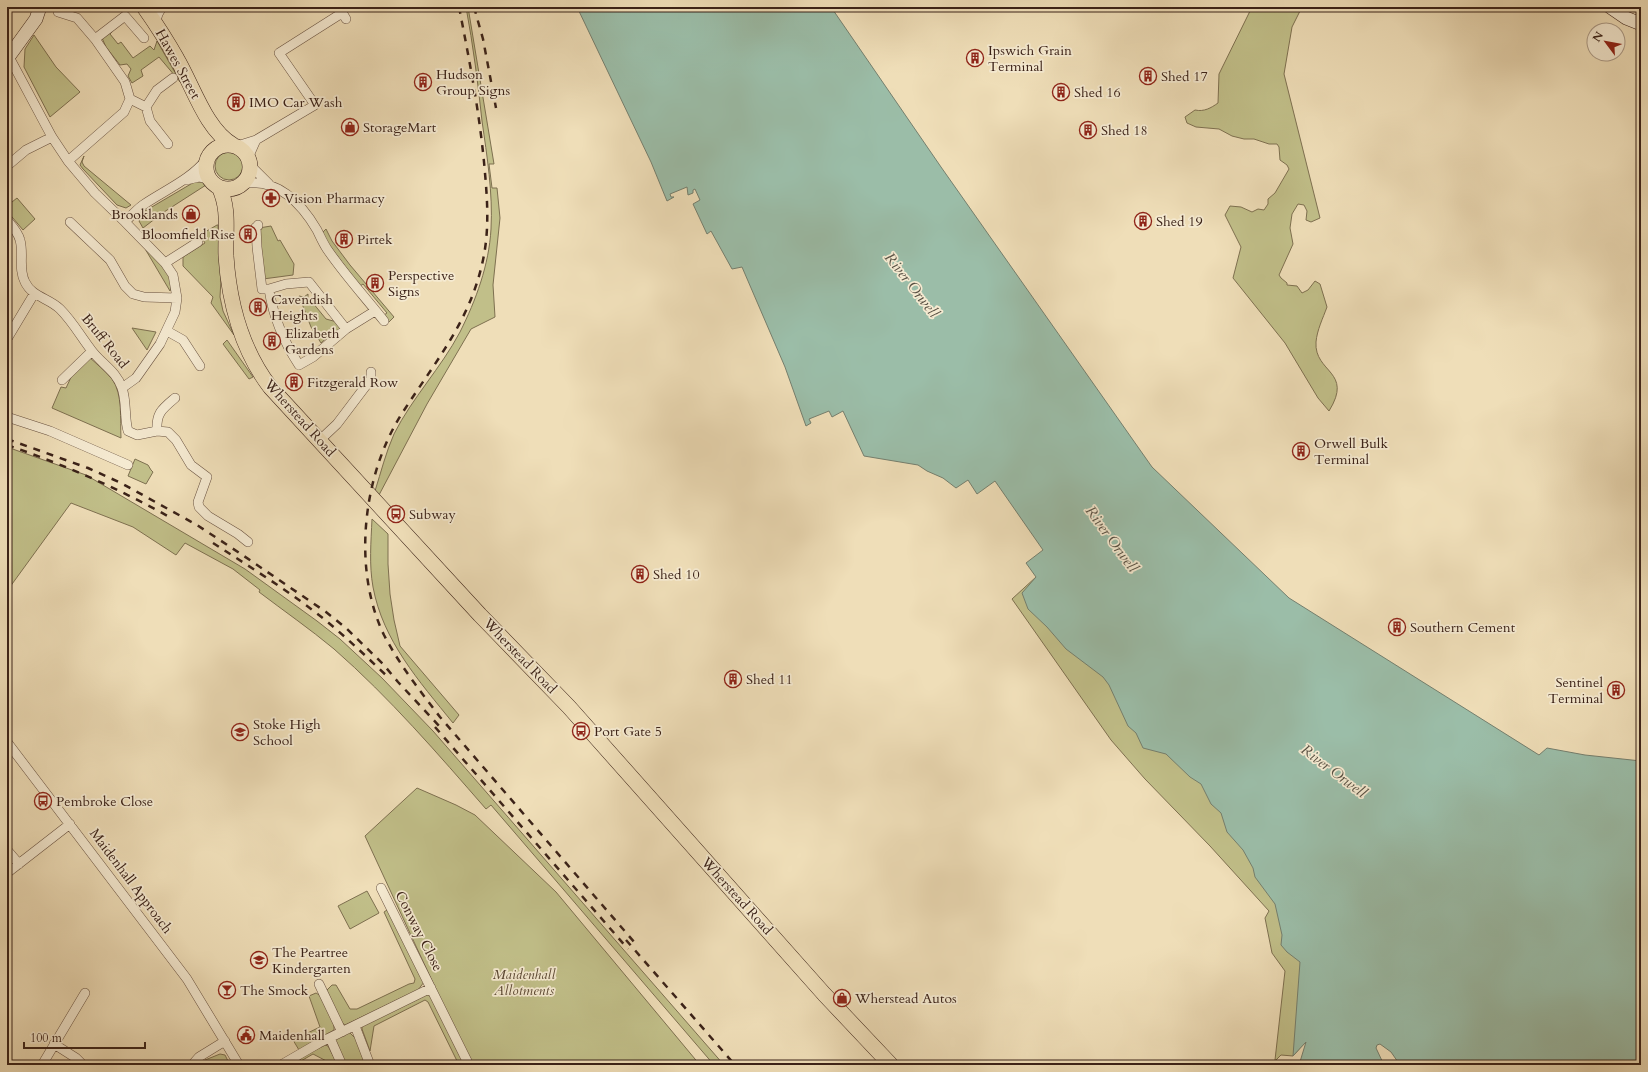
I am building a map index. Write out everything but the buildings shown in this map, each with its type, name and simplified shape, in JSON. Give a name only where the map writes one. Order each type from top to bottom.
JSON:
[{"type":"main road","name":"Hawes Street","points":[[144,7],[177,59],[210,122],[220,136],[235,146]]},
{"type":"main road","name":"Hawes Street","points":[[209,157],[212,137],[210,122]]},
{"type":"main road","points":[[220,146],[235,146],[245,152],[246,173],[229,189],[215,184],[206,170],[209,157],[220,146]]},
{"type":"main road","name":"Wherstead Road","points":[[246,173],[232,195],[227,210],[226,240],[228,278],[237,319],[244,340],[256,365],[270,387],[485,620],[569,708],[835,1006],[891,1065]]},
{"type":"main road","name":"Wherstead Road","points":[[215,184],[227,210]]},
{"type":"street","points":[[7,10],[10,7]]},
{"type":"street","points":[[40,7],[36,19],[8,56],[52,137],[68,161],[91,189],[165,263],[173,275],[177,298],[175,312],[167,331],[160,344],[136,378],[122,388]]},
{"type":"street","points":[[144,7],[161,7],[155,24]]},
{"type":"street","points":[[1610,7],[1626,18],[1641,24]]},
{"type":"street","points":[[58,12],[77,18],[95,39],[125,82],[130,99],[124,112],[68,161]]},
{"type":"street","points":[[235,146],[256,140],[315,105],[280,54],[342,13]]},
{"type":"street","points":[[95,39],[125,16],[144,38]]},
{"type":"street","points":[[146,107],[157,90],[173,78]]},
{"type":"street","points":[[130,99],[146,107],[150,121],[168,144]]},
{"type":"street","points":[[7,166],[26,150],[52,137]]},
{"type":"street","points":[[246,173],[256,140]]},
{"type":"street","points":[[125,222],[142,205],[181,182],[200,168],[209,157]]},
{"type":"street","points":[[246,173],[256,182],[270,185]]},
{"type":"street","points":[[246,173],[282,190],[295,201],[316,229],[326,248],[384,321]]},
{"type":"street","points":[[181,182],[194,177],[199,177],[215,184]]},
{"type":"street","name":"Bruff Road","points":[[7,220],[17,232],[20,240],[21,271],[25,283],[34,294],[46,299],[62,311],[76,327],[92,350],[114,374],[125,397],[128,431],[137,435],[156,431]]},
{"type":"street","points":[[70,222],[110,260],[126,286],[133,294],[144,297],[177,298]]},
{"type":"street","points":[[258,224],[256,227],[256,246],[262,289],[269,289],[286,284],[309,282],[346,329]]},
{"type":"street","points":[[165,263],[198,242]]},
{"type":"street","points":[[269,289],[271,302],[280,330],[299,365],[312,357],[346,329],[375,310]]},
{"type":"street","points":[[7,340],[34,294]]},
{"type":"street","points":[[167,331],[183,340],[200,366]]},
{"type":"street","points":[[62,380],[92,350]]},
{"type":"street","points":[[320,440],[337,424],[372,379],[371,372]]},
{"type":"street","points":[[175,398],[160,411],[156,424],[156,431],[165,431],[171,435],[176,440],[191,465],[207,477],[198,502],[201,511],[248,542]]},
{"type":"street","points":[[7,417],[50,431],[128,465]]},
{"type":"street","name":"Maidenhall Approach","points":[[7,742],[187,979],[239,1065]]},
{"type":"street","points":[[7,873],[70,824]]},
{"type":"street","points":[[7,850],[19,864]]},
{"type":"street","name":"Conway Close","points":[[381,888],[469,1065]]},
{"type":"street","points":[[319,984],[342,1032]]},
{"type":"street","name":"Conway Close","points":[[281,1065],[330,1038],[431,988]]},
{"type":"street","points":[[42,1065],[85,993]]},
{"type":"street","points":[[355,1026],[370,1065]]},
{"type":"street","points":[[330,1038],[342,1065]]},
{"type":"street","points":[[192,1065],[199,1058],[225,1041]]},
{"type":"street","points":[[54,1044],[76,1058],[83,1065]]},
{"type":"green space","points":[[466,7],[468,7],[494,164],[489,164],[492,188],[497,188],[500,218],[493,285],[495,317],[471,329],[427,404],[379,495],[375,491],[394,434],[409,408],[444,358],[460,332],[481,282],[488,256],[491,215],[488,161]]},
{"type":"green space","points":[[1252,7],[1302,7],[1292,27],[1284,74],[1320,218],[1311,222],[1306,220],[1307,211],[1304,205],[1298,204],[1292,214],[1290,228],[1293,244],[1279,275],[1287,283],[1287,285],[1297,286],[1302,293],[1308,290],[1315,281],[1320,284],[1327,307],[1320,324],[1316,342],[1317,352],[1335,380],[1337,388],[1336,398],[1329,411],[1318,398],[1285,343],[1233,278],[1241,247],[1225,215],[1230,206],[1241,207],[1252,212],[1258,209],[1264,210],[1268,204],[1268,199],[1275,193],[1289,169],[1287,165],[1280,160],[1279,147],[1277,144],[1269,144],[1254,139],[1244,139],[1232,136],[1219,129],[1196,127],[1187,123],[1185,117],[1195,110],[1207,109],[1218,103],[1219,74]]},
{"type":"green space","points":[[111,31],[112,32],[110,34],[118,44],[121,42],[133,58],[150,46],[154,50],[157,41],[181,83],[159,57],[141,70],[143,76],[132,83],[128,76],[131,69],[127,64],[120,65],[106,47],[102,38]]},
{"type":"green space","points":[[34,35],[56,67],[80,92],[50,117],[24,67],[25,49]]},
{"type":"green space","points":[[229,152],[239,156],[243,166],[239,176],[229,180],[219,176],[215,166],[219,156]]},
{"type":"green space","points":[[84,156],[82,162],[84,166],[131,205],[126,208],[117,205],[80,165]]},
{"type":"green space","points":[[196,181],[203,182],[206,185],[164,212],[143,228],[139,221],[145,211]]},
{"type":"green space","points":[[17,198],[35,219],[23,230],[7,211],[7,206]]},
{"type":"green space","points":[[217,225],[221,279],[220,297],[223,311],[234,335],[211,303],[213,297],[183,266],[183,257],[205,243],[200,235]]},
{"type":"green space","points":[[271,226],[278,241],[280,240],[294,264],[293,275],[263,279],[259,228]]},
{"type":"green space","points":[[326,229],[332,241],[350,265],[394,317],[389,322],[384,315],[387,313],[363,284],[360,286],[323,237],[323,232]]},
{"type":"green space","points":[[144,247],[146,247],[167,272],[172,283],[170,291]]},
{"type":"green space","points":[[308,294],[308,297],[326,319],[337,322],[340,328],[336,334],[331,334],[321,343],[311,327],[299,296],[304,297]]},
{"type":"green space","points":[[132,328],[156,332],[147,350]]},
{"type":"green space","points":[[227,340],[253,377],[249,379],[223,344]]},
{"type":"green space","points":[[89,357],[112,379],[116,385],[120,407],[121,438],[52,408],[61,387],[66,388],[73,373]]},
{"type":"green space","points":[[7,447],[86,475],[245,569],[340,639],[382,678],[433,731],[724,1065],[714,1065],[491,805],[486,809],[375,687],[334,649],[259,592],[260,590],[233,569],[185,543],[176,555],[133,527],[71,503],[7,591]]},
{"type":"green space","points":[[135,459],[148,465],[153,472],[146,484],[128,476]]},
{"type":"green space","points":[[372,519],[388,534],[390,594],[400,646],[459,715],[453,723],[415,676],[394,643],[385,625],[378,607],[372,579]]},
{"type":"green space","points":[[1036,577],[1198,757],[1301,949],[1306,1041],[1293,1056],[1281,1055],[1271,1065],[1275,1060],[1285,971],[1272,953],[1265,918],[1269,911],[1210,846],[1145,779],[1111,740],[1012,599]]},
{"type":"green space","name":"Maidenhall Allotments","points":[[417,788],[475,815],[556,892],[700,1065],[471,1065],[365,836]]},
{"type":"green space","points":[[367,891],[379,913],[350,929],[338,906]]},
{"type":"green space","points":[[390,908],[424,982],[418,990],[345,1025],[341,1022],[326,991],[332,985],[336,985],[350,1009],[357,1009],[414,983],[415,979],[384,912]]},
{"type":"green space","points":[[316,993],[323,999],[329,1010],[333,1021],[334,1030],[299,1050],[293,1040],[320,1027],[309,996]]},
{"type":"green space","points":[[423,995],[428,995],[433,998],[466,1065],[459,1065],[428,1002],[425,1000],[374,1026],[370,1051],[362,1026]]},
{"type":"green space","points":[[349,1032],[356,1039],[366,1065],[346,1065],[336,1040],[339,1036]]},
{"type":"green space","points":[[325,1045],[328,1046],[338,1065],[334,1065],[313,1054],[301,1061],[300,1058]]},
{"type":"green space","points":[[220,1054],[225,1055],[230,1065],[200,1065],[205,1060]]},
{"type":"water","name":"River Orwell","points":[[577,7],[831,7],[941,167],[1152,467],[1289,598],[1539,755],[1547,748],[1585,755],[1641,761],[1641,1065],[1400,1065],[1391,1052],[1380,1044],[1377,1045],[1376,1048],[1384,1065],[1299,1065],[1306,1042],[1293,1056],[1300,962],[1287,952],[1281,945],[1282,935],[1275,904],[1255,877],[1253,868],[1243,850],[1227,832],[1221,813],[1211,804],[1201,784],[1190,777],[1166,754],[1143,748],[1136,733],[1128,726],[1109,685],[1103,677],[1066,649],[1047,627],[1028,609],[1022,593],[1036,577],[1026,563],[1043,550],[995,481],[977,494],[968,480],[956,488],[943,478],[918,465],[864,456],[843,411],[832,417],[829,411],[809,419],[811,423],[806,426],[785,367],[742,267],[732,269],[711,231],[707,234],[693,204],[700,200],[695,189],[693,190],[693,193],[688,195],[687,187],[670,194],[671,197],[674,197],[667,201],[651,162]]},
{"type":"railway","points":[[459,7],[482,143],[487,211],[487,235],[485,248],[477,282],[460,323],[450,341],[401,415],[388,439],[378,465],[370,494],[366,523],[365,552],[368,581],[374,609],[384,635],[417,687],[440,717],[635,943]]},
{"type":"railway","points":[[474,7],[483,39],[496,108]]},
{"type":"railway","points":[[7,439],[88,468],[121,483],[197,525],[241,554],[326,612],[346,628],[383,664],[442,729]]},
{"type":"railway","points":[[7,445],[92,478],[173,519]]},
{"type":"railway","points":[[213,543],[311,609],[341,633],[390,679]]},
{"type":"railway","points":[[435,727],[628,949]]},
{"type":"railway","points":[[626,940],[735,1065]]},
{"type":"place","name":"Ipswich Grain Terminal","points":[[975,58]]},
{"type":"place","name":"Shed 17","points":[[1148,76]]},
{"type":"place","name":"Hudson Group Signs","points":[[423,82]]},
{"type":"place","name":"Shed 16","points":[[1061,92]]},
{"type":"place","name":"IMO Car Wash","points":[[236,102]]},
{"type":"place","name":"StorageMart","points":[[350,127]]},
{"type":"place","name":"Shed 18","points":[[1088,130]]},
{"type":"place","name":"Vision Pharmacy","points":[[271,198]]},
{"type":"place","name":"Brooklands","points":[[191,214]]},
{"type":"place","name":"Shed 19","points":[[1143,221]]},
{"type":"place","name":"Bloomfield Rise","points":[[248,234]]},
{"type":"place","name":"Pirtek","points":[[344,239]]},
{"type":"place","name":"Perspective Signs","points":[[375,283]]},
{"type":"place","name":"Cavendish Heights","points":[[258,307]]},
{"type":"place","name":"Elizabeth Gardens","points":[[272,341]]},
{"type":"place","name":"Fitzgerald Row","points":[[294,382]]},
{"type":"place","name":"Orwell Bulk Terminal","points":[[1301,451]]},
{"type":"place","name":"Subway","points":[[396,514]]},
{"type":"place","name":"Shed 10","points":[[640,574]]},
{"type":"place","name":"Southern Cement","points":[[1397,627]]},
{"type":"place","name":"Shed 11","points":[[733,679]]},
{"type":"place","name":"Sentinel Terminal","points":[[1616,690]]},
{"type":"place","name":"Port Gate 5","points":[[581,731]]},
{"type":"place","name":"Stoke High School","points":[[240,732]]},
{"type":"place","name":"Pembroke Close","points":[[43,801]]},
{"type":"place","name":"The Peartree Kindergarten","points":[[259,960]]},
{"type":"place","name":"The Smock","points":[[227,990]]},
{"type":"place","name":"Wherstead Autos","points":[[842,998]]},
{"type":"place","name":"Maidenhall","points":[[246,1035]]}]
